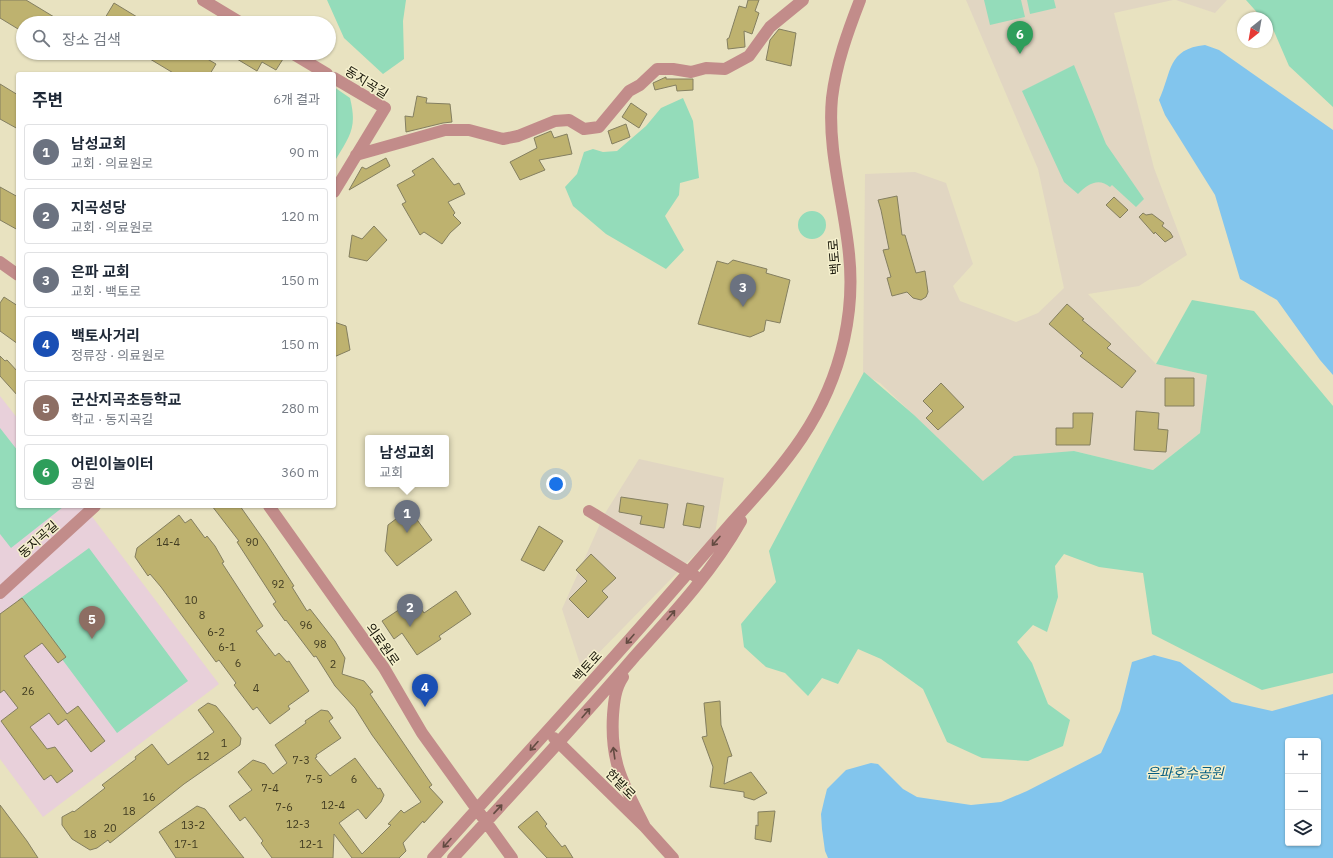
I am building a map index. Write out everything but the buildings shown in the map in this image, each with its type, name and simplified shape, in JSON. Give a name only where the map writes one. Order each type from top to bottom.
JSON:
[{"type":"street","points":[[202,0],[229,16]]},
{"type":"street","points":[[356,155],[445,130],[469,130],[503,139],[518,136],[555,121],[569,120],[584,129],[599,127],[630,91],[640,85],[657,69],[673,69],[691,72],[706,68],[725,69],[749,56],[770,27],[803,0]]},
{"type":"street","name":"백토로","points":[[433,858],[761,492],[794,450],[822,406],[838,364],[848,317],[849,255],[832,132],[832,98],[848,30],[860,0]]},
{"type":"street","name":"동지곡길","points":[[304,60],[324,72]]},
{"type":"street","name":"동지곡길","points":[[336,79],[385,108],[336,189]]},
{"type":"street","points":[[0,262],[16,274]]},
{"type":"street","name":"백토로","points":[[453,858],[559,743],[700,580],[720,555],[761,492]]},
{"type":"street","name":"동지곡길","points":[[0,593],[93,508]]},
{"type":"street","name":"의료원로","points":[[270,508],[384,668],[422,733],[478,808],[512,858]]},
{"type":"street","points":[[588,511],[690,571],[700,580]]},
{"type":"street","points":[[634,658],[620,682],[615,695],[612,730],[617,768],[646,827]]},
{"type":"street","name":"한밭로","points":[[547,731],[646,827],[673,858]]},
{"type":"shaded area","points":[[966,0],[1173,0],[1114,13],[1154,168],[1187,255],[1139,286],[1088,294],[1156,364],[1207,375],[1200,433],[1153,470],[1074,451],[983,481],[880,383],[863,374],[865,174],[915,172],[946,183],[973,264],[953,286],[960,301],[1016,322],[1038,313],[1064,288],[1038,169]]},
{"type":"shaded area","points":[[1176,0],[1227,0],[1215,13]]},
{"type":"shaded area","points":[[0,396],[16,416],[16,508],[86,508],[219,684],[43,817],[0,759]]},
{"type":"shaded area","points":[[639,459],[724,478],[715,534],[582,670],[562,609],[604,515]]},
{"type":"green space","points":[[327,0],[406,0],[403,21],[404,59],[383,74],[344,38],[336,20],[336,16],[334,16]]},
{"type":"green space","points":[[984,0],[1021,0],[1025,17],[990,25]]},
{"type":"green space","points":[[1027,0],[1054,0],[1056,8],[1030,14]]},
{"type":"green space","points":[[1246,0],[1333,0],[1333,107],[1289,66],[1273,29],[1273,12],[1257,12]]},
{"type":"green space","points":[[1074,65],[1106,144],[1144,199],[1136,207],[1112,185],[1110,187],[1102,182],[1093,183],[1085,187],[1078,194],[1064,182],[1022,91]]},
{"type":"green space","points":[[336,88],[350,98],[352,108],[353,123],[346,143],[336,159]]},
{"type":"green space","points":[[683,98],[693,121],[699,178],[680,183],[679,195],[665,216],[684,250],[666,269],[606,234],[573,206],[565,187],[577,174],[584,152],[593,149],[603,152],[617,151],[646,126],[661,108]]},
{"type":"green space","points":[[812,211],[822,215],[826,225],[822,235],[812,239],[802,235],[798,225],[802,215]]},
{"type":"green space","points":[[1192,300],[1254,311],[1333,406],[1333,673],[1262,690],[1152,634],[1143,573],[1099,567],[1064,554],[1055,566],[1058,597],[1047,632],[1033,625],[1017,642],[1032,663],[1048,704],[1070,720],[1063,746],[1028,761],[982,758],[947,742],[923,689],[881,659],[858,649],[838,684],[822,678],[808,696],[785,673],[766,667],[744,647],[741,624],[776,582],[769,551],[864,372],[914,415],[983,481],[1014,456],[1074,451],[1153,470],[1200,433],[1207,375],[1156,364]]},
{"type":"green space","points":[[0,428],[16,448],[16,508],[62,508],[11,548],[0,534]]},
{"type":"green space","points":[[89,548],[188,681],[117,733],[18,600]]},
{"type":"water","points":[[1205,45],[1219,50],[1333,130],[1333,375],[1320,360],[1277,300],[1240,279],[1215,195],[1165,115],[1159,100],[1169,71],[1177,57],[1184,51],[1193,47]]},
{"type":"water","name":"은파호수공원","points":[[1154,655],[1180,662],[1232,702],[1272,711],[1333,694],[1333,858],[828,858],[825,851],[821,814],[827,789],[846,770],[871,763],[878,764],[903,789],[917,797],[971,805],[1001,802],[1027,791],[1101,753],[1120,711],[1132,662]]},
{"type":"place","name":"어린이놀이터","points":[[1020,54]]},
{"type":"place","name":"은파 교회","points":[[743,307]]},
{"type":"place","name":"남성교회","points":[[407,533]]},
{"type":"place","name":"지곡성당","points":[[410,627]]},
{"type":"place","name":"군산지곡초등학교","points":[[92,639]]},
{"type":"place","name":"백토사거리","points":[[425,707]]}]
